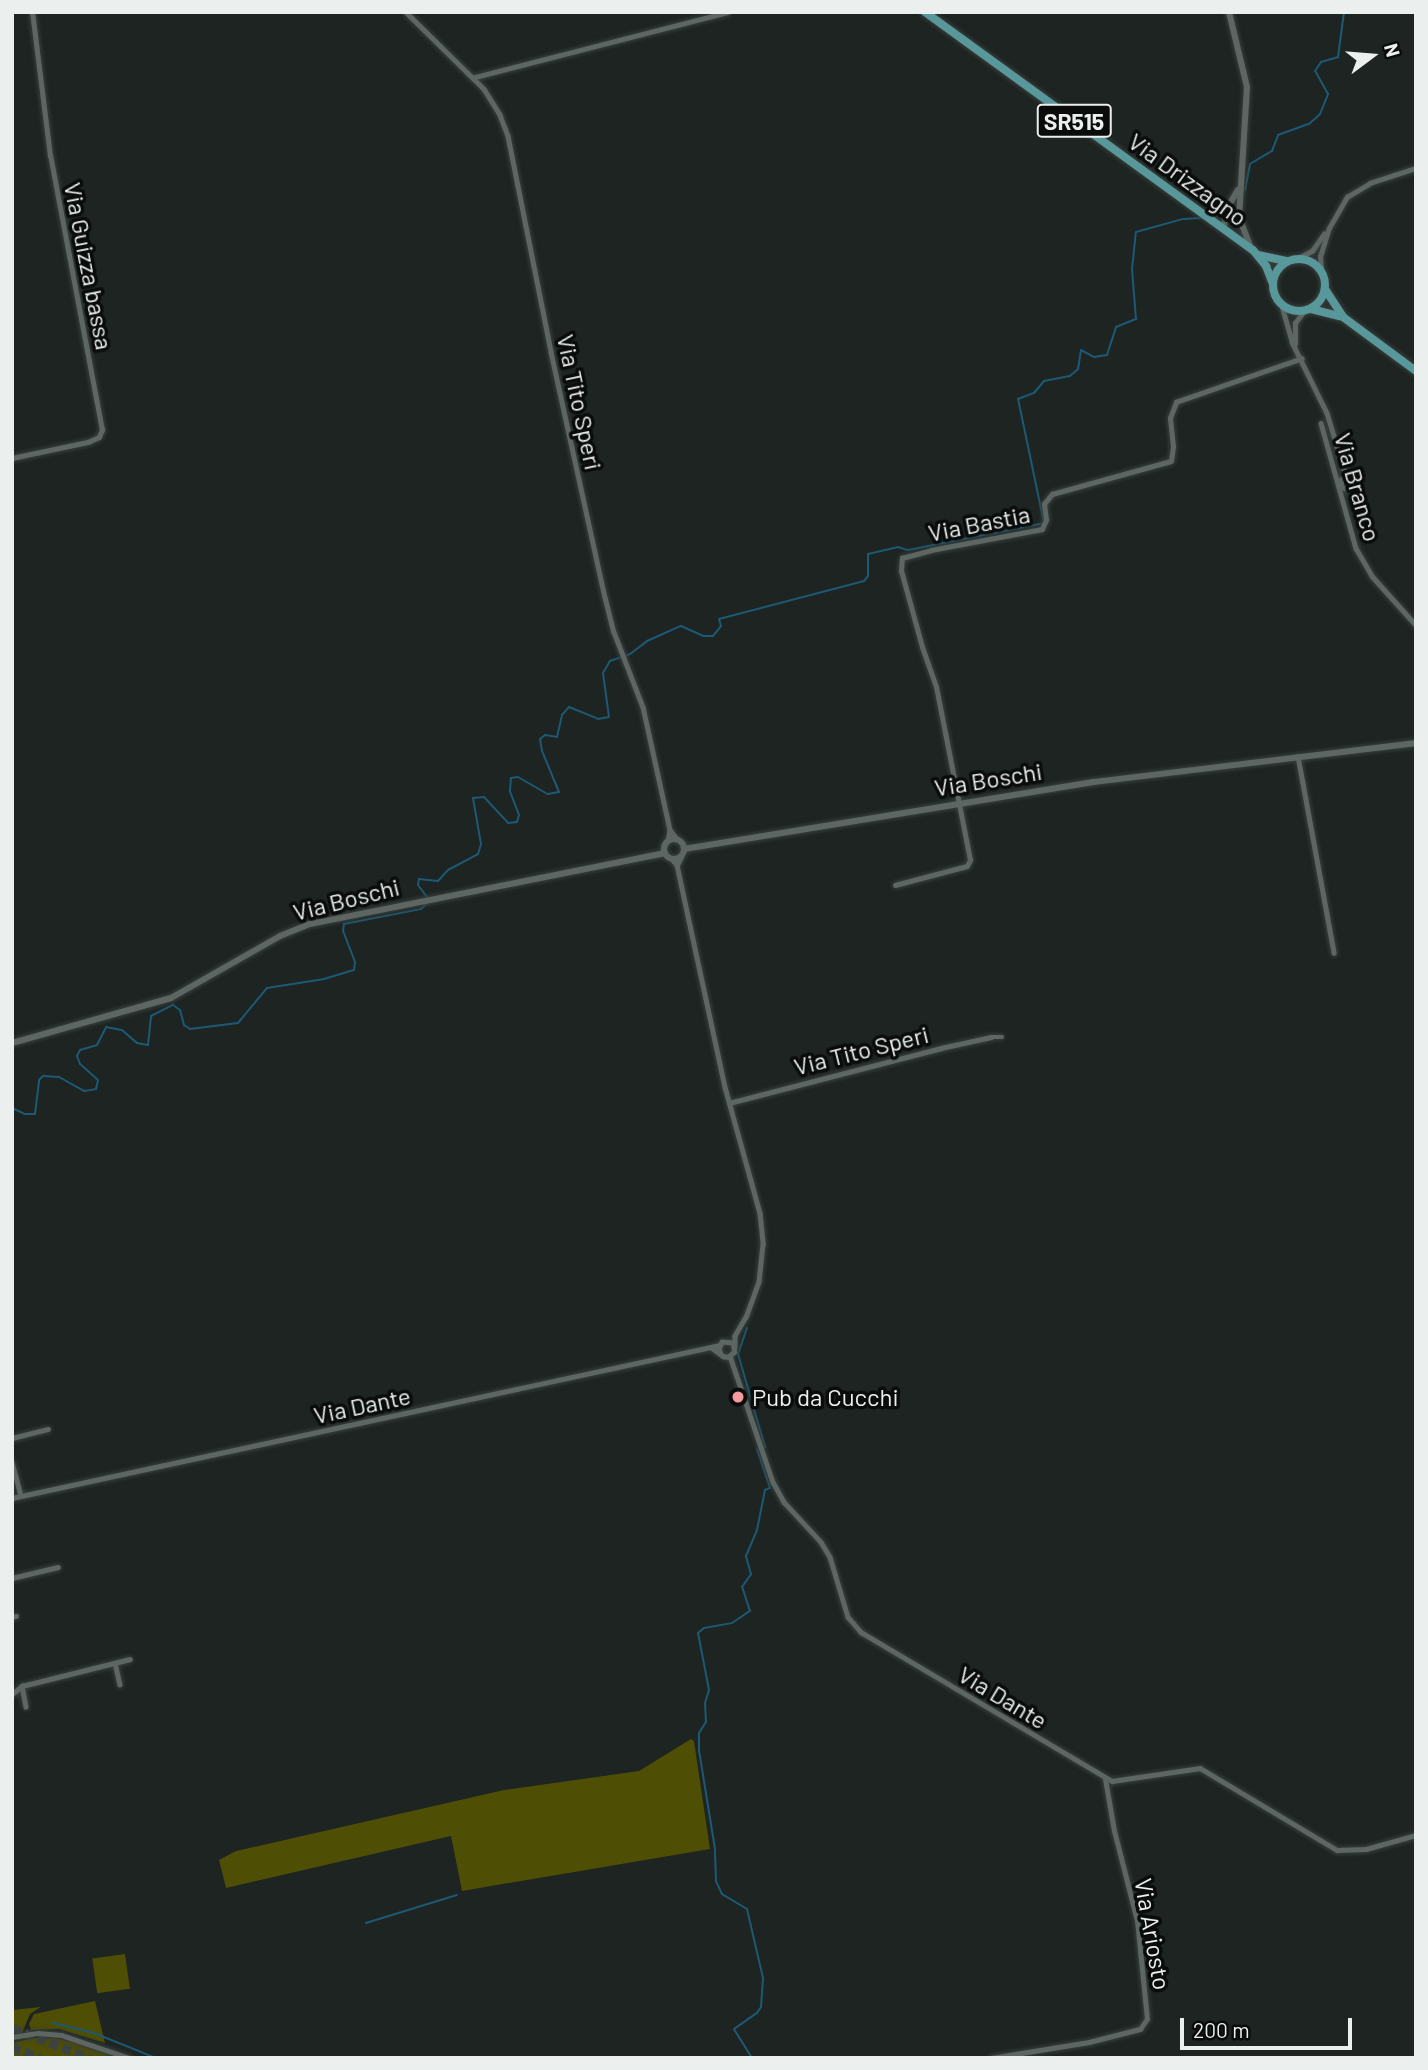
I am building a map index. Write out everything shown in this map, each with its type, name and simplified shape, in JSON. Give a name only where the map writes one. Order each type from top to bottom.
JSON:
[{"type":"main road","name":"Via Drizzagno","points":[[925,12],[1255,252],[1287,261]]},
{"type":"main road","name":"Via Drizzagno","points":[[1255,252],[1272,282]]},
{"type":"main road","points":[[1343,317],[1282,306],[1276,299],[1272,282],[1275,273],[1287,261],[1298,258],[1307,260],[1321,270],[1325,289],[1343,317],[1416,371]]},
{"type":"main road","points":[[1307,310],[1322,297],[1325,289]]},
{"type":"street","name":"Via Guizza bassa","points":[[12,458],[88,442],[99,437],[102,430],[50,156],[32,12]]},
{"type":"street","name":"Via Tito Speri","points":[[406,12],[474,78],[500,115],[508,136],[551,352],[605,597],[643,707],[670,830],[668,841]]},
{"type":"street","points":[[474,78],[728,12]]},
{"type":"street","points":[[1229,12],[1248,104],[1238,188],[1241,228],[1255,252]]},
{"type":"street","points":[[1321,270],[1320,257],[1337,211],[1359,189],[1416,168]]},
{"type":"street","points":[[1223,229],[1228,207],[1238,188]]},
{"type":"street","points":[[1203,215],[1211,215],[1228,207]]},
{"type":"street","points":[[1298,258],[1312,251],[1329,228]]},
{"type":"street","points":[[1282,306],[1296,348],[1323,401],[1346,476]]},
{"type":"street","points":[[1296,348],[1295,323],[1307,310]]},
{"type":"street","name":"Via Bastia","points":[[961,802],[936,687],[901,571],[902,558],[1042,529],[1046,520],[1044,504],[1052,494],[1171,461],[1174,447],[1170,418],[1176,402],[1302,358]]},
{"type":"street","name":"Via Branco","points":[[1321,423],[1356,548],[1372,576],[1416,625]]},
{"type":"street","name":"Via Boschi","points":[[684,849],[961,802],[1298,755],[1416,743]]},
{"type":"street","points":[[1298,755],[1334,953]]},
{"type":"street","points":[[895,885],[967,866],[970,849],[961,802]]},
{"type":"street","name":"Via Tito Speri","points":[[670,830],[677,839]]},
{"type":"street","points":[[677,865],[684,849],[677,839],[668,841],[665,853],[677,865],[729,1103],[754,1187],[763,1244],[759,1282],[746,1317],[735,1336],[735,1347],[730,1356],[711,1348]]},
{"type":"street","name":"Via Boschi","points":[[12,1043],[171,998],[280,936],[310,924],[432,897],[665,853]]},
{"type":"street","points":[[672,859],[681,857]]},
{"type":"street","name":"Via Tito Speri","points":[[729,1103],[941,1048],[1002,1037]]},
{"type":"street","points":[[721,1354],[720,1345],[735,1336]]},
{"type":"street","points":[[726,1341],[735,1347]]},
{"type":"street","name":"Via Dante","points":[[12,1498],[720,1345]]},
{"type":"street","name":"Via Dante","points":[[730,1356],[773,1482],[784,1502],[826,1550],[848,1617],[861,1632],[1112,1781],[1200,1768],[1337,1850],[1366,1849],[1416,1835]]},
{"type":"street","points":[[12,1438],[48,1429]]},
{"type":"street","points":[[12,1462],[21,1496]]},
{"type":"street","points":[[12,1578],[58,1567]]},
{"type":"street","points":[[12,1694],[22,1686],[130,1660]]},
{"type":"street","points":[[115,1663],[120,1684]]},
{"type":"street","points":[[22,1686],[26,1707]]},
{"type":"street","name":"Via Ariosto","points":[[991,2058],[1115,2036],[1140,2029],[1147,2019],[1137,1921],[1114,1832],[1105,1778]]},
{"type":"street","points":[[12,2037],[38,2033],[61,2035],[129,2058]]},
{"type":"shaded area","points":[[691,1739],[694,1741],[710,1849],[462,1891],[451,1836],[226,1888],[219,1860],[236,1851],[504,1790],[639,1771]]},
{"type":"shaded area","points":[[125,1954],[130,1989],[97,1993],[92,1959]]},
{"type":"shaded area","points":[[95,2001],[105,2043],[59,2029],[31,2030],[29,2024],[34,2014]]},
{"type":"shaded area","points":[[41,2007],[30,2014],[22,2033],[12,2035],[12,2010]]},
{"type":"shaded area","points":[[33,2038],[55,2038],[77,2043],[117,2058],[12,2058],[12,2043]]},
{"type":"waterway","points":[[1245,190],[1250,164],[1272,151],[1278,135],[1309,124],[1320,114],[1328,94],[1315,71],[1321,62],[1338,57],[1344,12]]},
{"type":"waterway","points":[[427,897],[418,885],[419,879],[438,881],[448,870],[478,854],[481,844],[473,798],[484,797],[508,823],[517,822],[519,815],[510,791],[511,778],[518,777],[548,794],[559,792],[542,751],[540,739],[545,735],[557,737],[562,715],[569,707],[598,719],[609,717],[603,673],[610,661],[630,654],[647,641],[681,626],[703,636],[713,636],[721,626],[719,619],[864,581],[868,576],[868,554],[898,547],[908,550],[1044,523],[1018,399],[1034,393],[1044,381],[1070,376],[1078,369],[1081,350],[1094,357],[1107,355],[1116,327],[1136,319],[1132,269],[1136,232],[1183,219],[1201,218]]},
{"type":"waterway","points":[[12,1108],[25,1114],[35,1114],[39,1080],[43,1076],[59,1077],[84,1091],[96,1089],[98,1080],[80,1064],[77,1056],[80,1050],[97,1045],[106,1027],[122,1030],[137,1043],[148,1045],[151,1016],[173,1005],[180,1010],[184,1025],[190,1029],[238,1023],[267,988],[324,979],[354,970],[355,962],[343,931],[344,924],[421,909],[428,902]]},
{"type":"waterway","points":[[747,1328],[738,1354],[765,1447]]},
{"type":"waterway","points":[[752,2058],[734,2029],[757,2013],[761,2007],[763,1978],[747,1909],[722,1894],[716,1881],[715,1849],[699,1750],[699,1733],[706,1722],[705,1703],[709,1690],[698,1633],[704,1628],[732,1623],[750,1611],[742,1587],[751,1574],[746,1556],[757,1530],[765,1490],[770,1488],[757,1449]]},
{"type":"waterway","points":[[366,1923],[457,1895]]},
{"type":"waterway","points":[[53,2023],[94,2033],[156,2058]]},
{"type":"tunnel","points":[[12,2028],[90,2058]]},
{"type":"tunnel","points":[[12,2047],[40,2058]]},
{"type":"place","name":"Pub da Cucchi","points":[[738,1397]]}]
